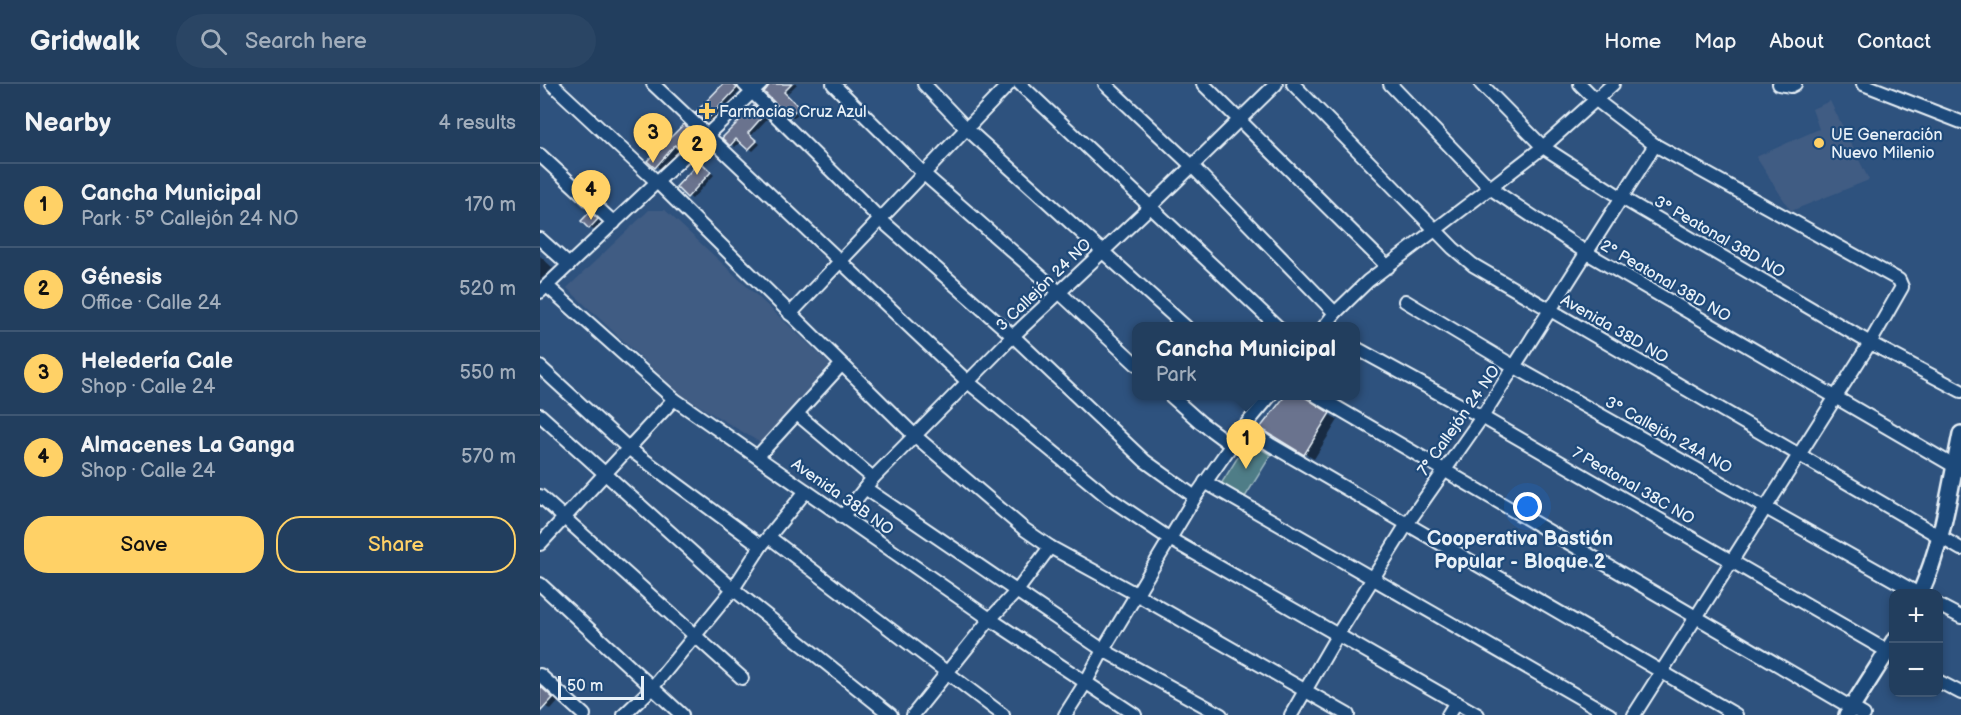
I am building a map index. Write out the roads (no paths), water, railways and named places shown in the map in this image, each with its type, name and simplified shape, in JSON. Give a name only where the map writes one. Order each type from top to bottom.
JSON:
[{"type":"main road","points":[[1922,589],[1940,538],[1956,472],[1961,434]]},
{"type":"main road","points":[[1854,713],[1889,652]]},
{"type":"street","points":[[552,84],[657,182],[914,435],[1024,529],[1050,547],[1348,715]]},
{"type":"street","points":[[653,84],[968,382],[1109,498],[1170,539],[1478,715]]},
{"type":"street","points":[[833,84],[924,174],[1132,359]]},
{"type":"street","points":[[924,84],[966,128],[1181,322]]},
{"type":"street","points":[[790,314],[1009,84]]},
{"type":"street","points":[[1020,84],[1273,322]]},
{"type":"street","points":[[1105,84],[1192,166],[1335,312]]},
{"type":"street","points":[[1203,84],[1388,267]]},
{"type":"street","name":"3 Callejón 24 NO","points":[[842,517],[873,478],[1013,336],[1276,84]]},
{"type":"street","name":"Avenida 38D NO","points":[[1293,84],[1453,248],[1473,265],[1961,549]]},
{"type":"street","name":"2° Peatonal 38D NO","points":[[1390,84],[1490,188],[1587,253],[1835,397],[1956,472]]},
{"type":"street","name":"3° Peatonal 38D NO","points":[[1481,84],[1543,147],[1622,198],[1870,342],[1961,391]]},
{"type":"street","points":[[1580,84],[1596,100],[1655,145],[1899,280],[1902,287],[1800,454],[1634,715]]},
{"type":"street","points":[[1328,322],[1368,281],[1543,147],[1613,84]]},
{"type":"street","points":[[1779,84],[1791,86],[1795,84]]},
{"type":"street","points":[[1863,84],[1961,122]]},
{"type":"street","points":[[543,289],[707,135],[753,87],[881,220],[1013,336],[1145,461],[1195,497]]},
{"type":"street","name":"7° Callejón 24 NO","points":[[1291,715],[1338,634],[1407,524],[1515,367],[1655,145]]},
{"type":"street","points":[[540,155],[614,223]]},
{"type":"street","points":[[540,239],[569,265]]},
{"type":"street","name":"Avenida 38B NO","points":[[543,289],[674,399],[990,619],[1135,715]]},
{"type":"street","name":"3° Callejón 24A NO","points":[[1405,301],[1515,367],[1911,589]]},
{"type":"street","name":"7 Peatonal 38C NO","points":[[1360,350],[1889,648]]},
{"type":"street","points":[[758,456],[841,364]]},
{"type":"street","points":[[540,367],[628,448],[765,542],[947,672],[1003,715]]},
{"type":"street","points":[[540,544],[674,399]]},
{"type":"street","points":[[1175,400],[1231,445]]},
{"type":"street","points":[[1065,715],[1195,497],[1244,427],[1267,400]]},
{"type":"street","points":[[1324,400],[1696,617],[1854,713]]},
{"type":"street","points":[[797,414],[873,478]]},
{"type":"street","points":[[540,415],[733,589],[891,715]]},
{"type":"street","points":[[1244,427],[1271,446],[1736,715]]},
{"type":"street","points":[[1205,482],[1372,580],[1611,715]]},
{"type":"street","points":[[865,488],[1103,650],[1221,715]]},
{"type":"street","points":[[624,715],[651,689],[733,589],[765,542],[806,490]]},
{"type":"street","points":[[540,496],[742,678]]},
{"type":"street","points":[[913,715],[990,619],[1017,591],[1050,547]]},
{"type":"street","points":[[540,584],[681,715]]},
{"type":"street","points":[[1943,608],[1961,617]]},
{"type":"street","points":[[540,675],[584,715]]},
{"type":"street","points":[[1943,684],[1961,693]]},
{"type":"street","points":[[1448,715],[1456,702]]},
{"type":"place","name":"Farmacias Cruz Azul","points":[[707,111]]},
{"type":"place","name":"UE Generación Nuevo Milenio","points":[[1819,143]]},
{"type":"place","name":"Heledería Cale","points":[[653,163]]},
{"type":"place","name":"Génesis","points":[[697,175]]},
{"type":"place","name":"Almacenes La Ganga","points":[[591,220]]},
{"type":"place","name":"Cancha Municipal","points":[[1246,469]]},
{"type":"district","name":"Cooperativa Bastión Popular - Bloque 2","points":[[1520,550]]}]
